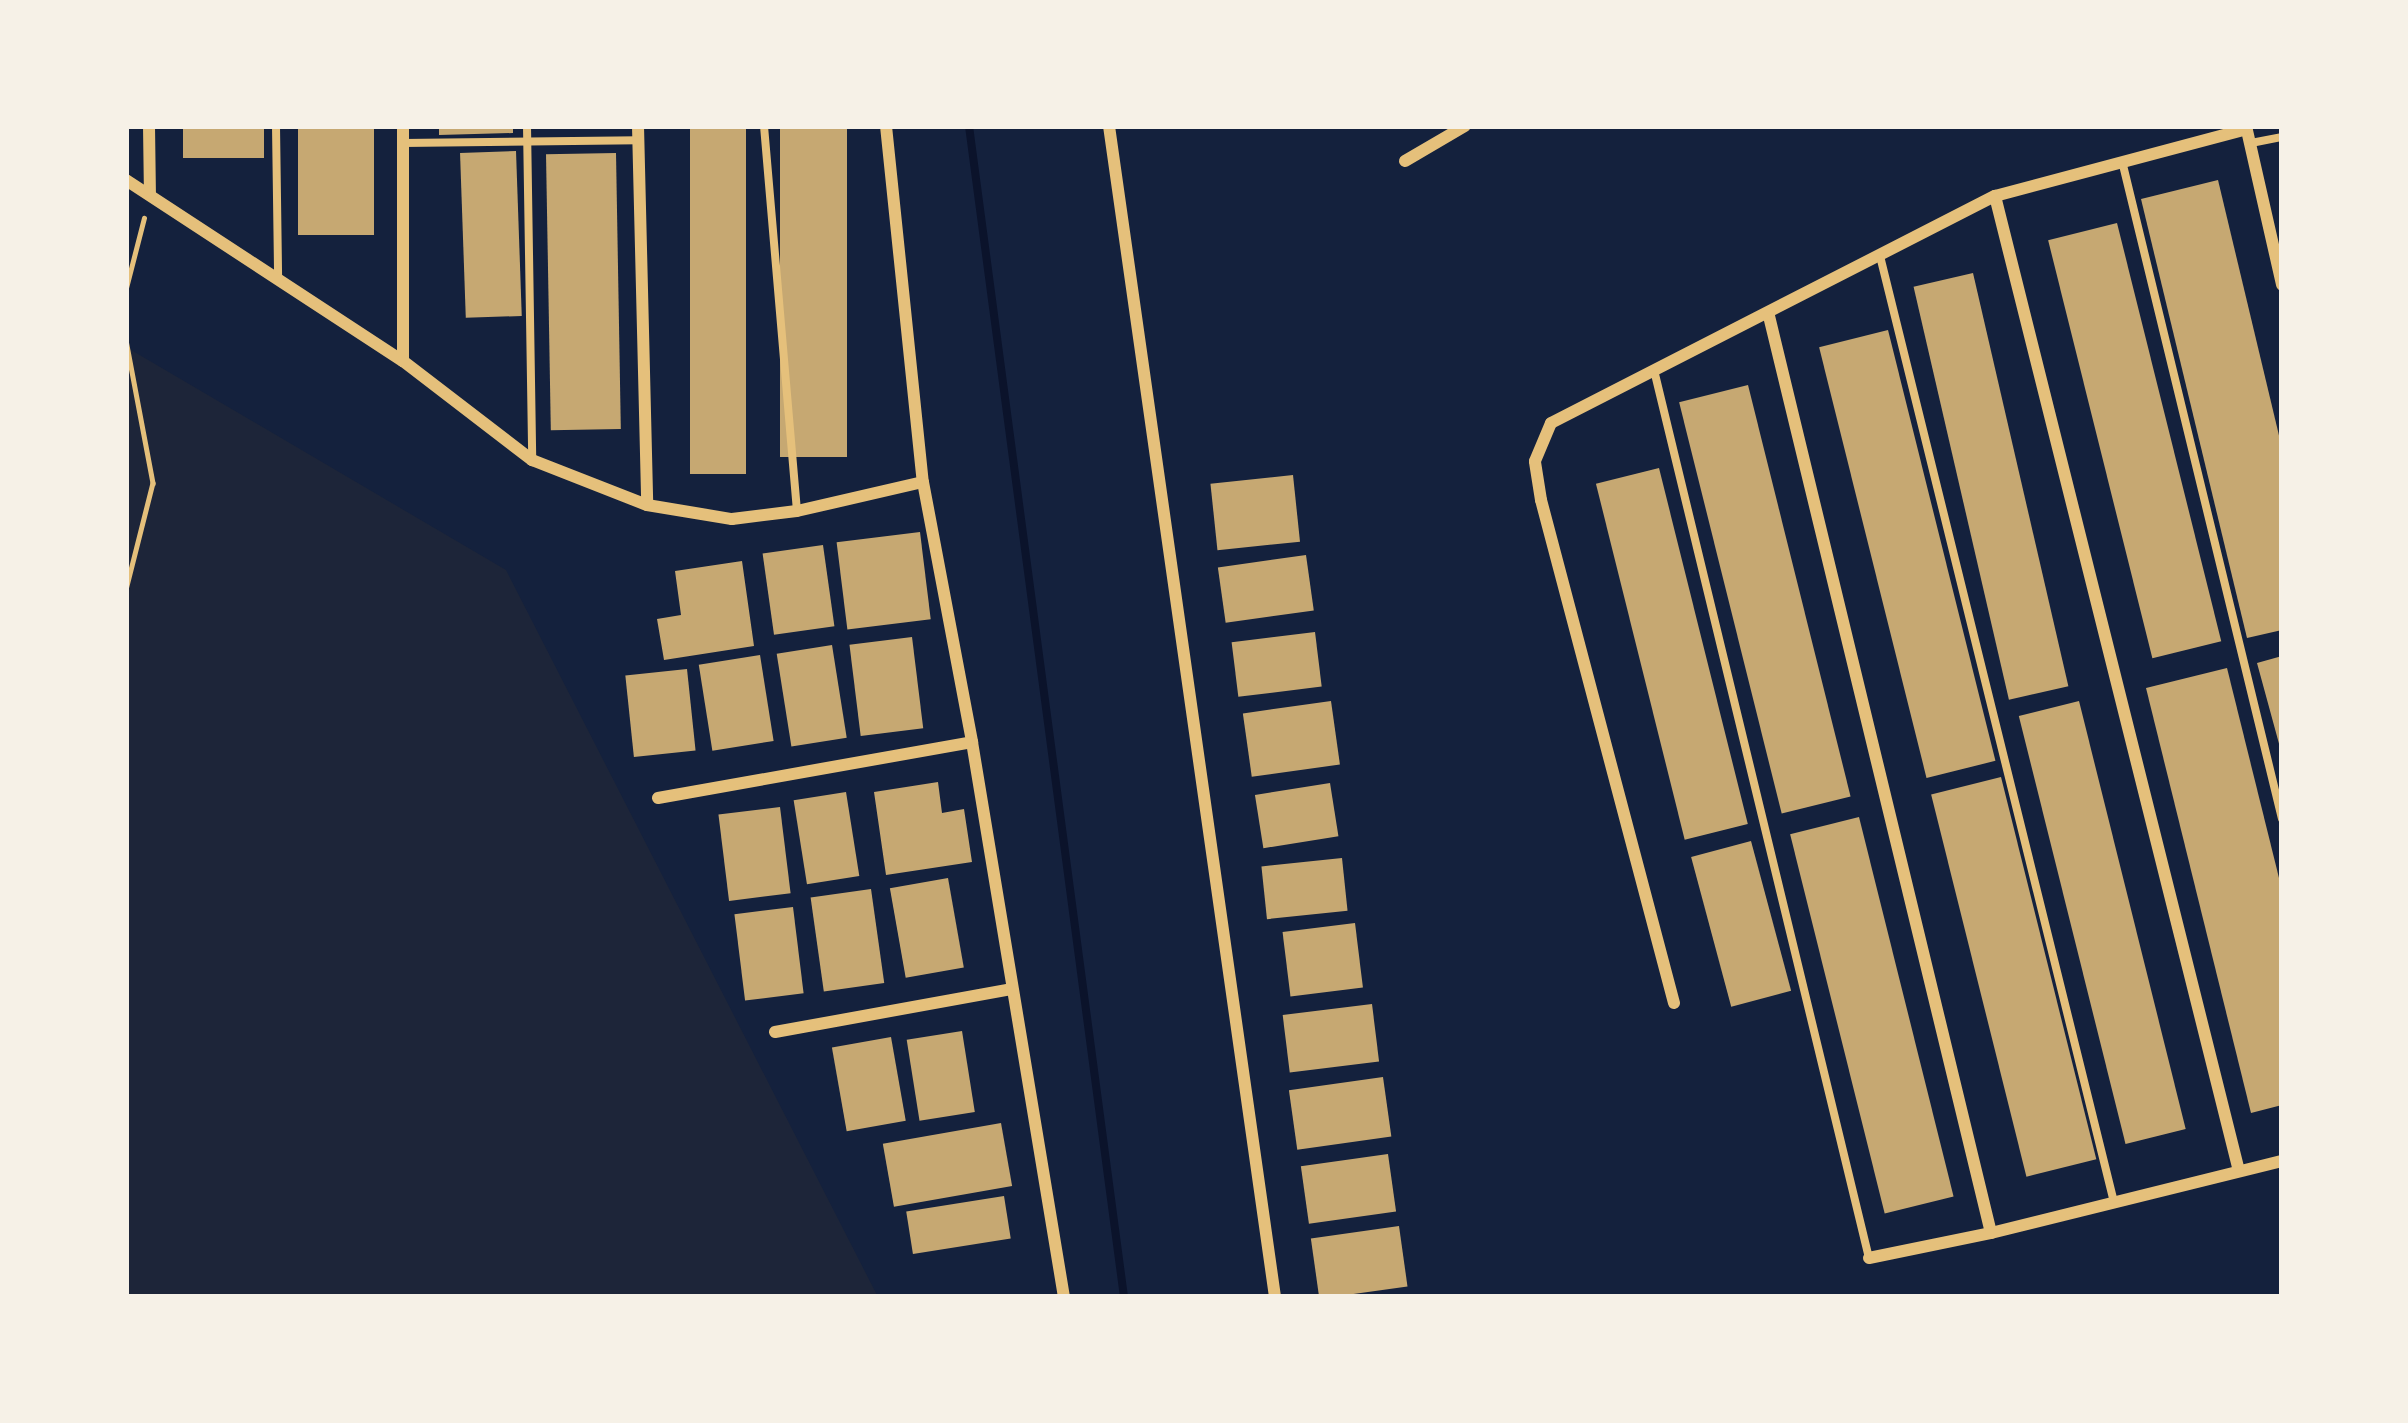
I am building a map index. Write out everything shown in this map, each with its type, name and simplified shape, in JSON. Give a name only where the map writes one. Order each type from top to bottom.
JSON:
[{"type":"street","points":[[149,126],[150,195]]},
{"type":"street","points":[[403,126],[403,361]]},
{"type":"street","points":[[886,126],[923,482],[972,742],[1064,1297]]},
{"type":"street","points":[[1109,126],[1275,1297]]},
{"type":"street","points":[[1406,161],[1465,126]]},
{"type":"street","points":[[1674,1003],[1535,461],[1551,423],[1995,196],[2246,127],[2282,285]]},
{"type":"street","points":[[638,133],[647,505]]},
{"type":"street","points":[[126,180],[403,361],[532,460],[647,505],[732,518],[797,511],[923,482]]},
{"type":"street","points":[[1995,196],[2239,1171]]},
{"type":"street","points":[[1768,316],[1991,1234]]},
{"type":"street","points":[[658,798],[972,742]]},
{"type":"street","points":[[775,1032],[1011,988]]},
{"type":"street","points":[[1869,1258],[1991,1234],[2282,1161]]},
{"type":"lane","points":[[276,126],[278,279]]},
{"type":"lane","points":[[526,126],[532,460]]},
{"type":"lane","points":[[764,126],[797,511]]},
{"type":"lane","points":[[404,143],[638,133]]},
{"type":"lane","points":[[2250,144],[2282,136]]},
{"type":"lane","points":[[2122,160],[2282,819]]},
{"type":"lane","points":[[1880,255],[2115,1204]]},
{"type":"lane","points":[[1654,370],[1869,1258]]},
{"type":"path","points":[[126,288],[150,195]]},
{"type":"path","points":[[126,340],[153,483],[126,590]]},
{"type":"shaded area","points":[[126,347],[506,570],[878,1297],[126,1297]]},
{"type":"building","points":[[183,126],[264,126],[264,158],[183,158]]},
{"type":"building","points":[[298,126],[374,126],[374,235],[298,235]]},
{"type":"building","points":[[439,126],[513,126],[513,133],[439,135]]},
{"type":"building","points":[[690,126],[746,126],[746,474],[690,474]]},
{"type":"building","points":[[780,126],[847,126],[847,457],[780,457]]},
{"type":"building","points":[[516,151],[522,316],[466,318],[460,153]]},
{"type":"building","points":[[616,153],[621,429],[551,430],[546,154]]},
{"type":"building","points":[[2218,180],[2282,448],[2282,630],[2247,638],[2141,199]]},
{"type":"building","points":[[2117,223],[2221,641],[2152,658],[2048,240]]},
{"type":"building","points":[[1973,273],[2068,686],[2009,700],[1914,287]]},
{"type":"building","points":[[1888,330],[1995,761],[1927,778],[1819,347]]},
{"type":"building","points":[[1748,385],[1851,796],[1782,814],[1679,402]]},
{"type":"building","points":[[1659,468],[1748,824],[1685,840],[1596,484]]},
{"type":"building","points":[[1293,475],[1300,542],[1217,550],[1210,484]]},
{"type":"building","points":[[920,532],[931,619],[847,630],[837,542]]},
{"type":"building","points":[[823,545],[834,626],[774,635],[763,553]]},
{"type":"building","points":[[1306,555],[1314,610],[1226,623],[1218,567]]},
{"type":"building","points":[[742,561],[754,646],[664,660],[657,619],[681,615],[675,571]]},
{"type":"building","points":[[1315,632],[1322,687],[1238,697],[1232,642]]},
{"type":"building","points":[[912,637],[923,728],[861,736],[849,645]]},
{"type":"building","points":[[832,645],[847,738],[791,747],[777,654]]},
{"type":"building","points":[[760,655],[774,741],[712,751],[699,665]]},
{"type":"building","points":[[2282,656],[2282,751],[2281,751],[2257,663]]},
{"type":"building","points":[[2227,668],[2282,890],[2282,1105],[2251,1113],[2146,688]]},
{"type":"building","points":[[687,669],[696,751],[634,757],[625,675]]},
{"type":"building","points":[[1331,701],[1340,764],[1252,777],[1243,713]]},
{"type":"building","points":[[2079,701],[2186,1129],[2126,1144],[2019,716]]},
{"type":"building","points":[[2001,777],[2096,1159],[2026,1177],[1931,794]]},
{"type":"building","points":[[938,782],[942,813],[964,809],[972,862],[886,875],[874,792]]},
{"type":"building","points":[[1330,783],[1338,836],[1263,848],[1255,795]]},
{"type":"building","points":[[846,792],[859,876],[807,884],[794,800]]},
{"type":"building","points":[[780,807],[791,893],[729,901],[718,815]]},
{"type":"building","points":[[1859,817],[1954,1196],[1885,1214],[1790,834]]},
{"type":"building","points":[[1751,841],[1791,991],[1731,1007],[1691,857]]},
{"type":"building","points":[[1342,858],[1348,911],[1267,919],[1261,866]]},
{"type":"building","points":[[948,878],[964,968],[906,978],[890,888]]},
{"type":"building","points":[[871,889],[884,983],[824,992],[811,897]]},
{"type":"building","points":[[793,907],[804,993],[745,1001],[734,914]]},
{"type":"building","points":[[1355,923],[1363,988],[1290,996],[1283,932]]},
{"type":"building","points":[[1372,1004],[1379,1062],[1290,1073],[1283,1015]]},
{"type":"building","points":[[962,1031],[975,1112],[920,1121],[907,1040]]},
{"type":"building","points":[[891,1037],[906,1121],[847,1131],[832,1047]]},
{"type":"building","points":[[1383,1077],[1391,1136],[1297,1150],[1289,1090]]},
{"type":"building","points":[[1001,1123],[1012,1186],[894,1207],[883,1144]]},
{"type":"building","points":[[1388,1154],[1396,1211],[1309,1224],[1301,1166]]},
{"type":"building","points":[[1004,1196],[1011,1238],[913,1254],[906,1211]]},
{"type":"building","points":[[1399,1226],[1407,1286],[1319,1297],[1311,1238]]},
{"type":"waterway","points":[[969,126],[1124,1297]]}]
